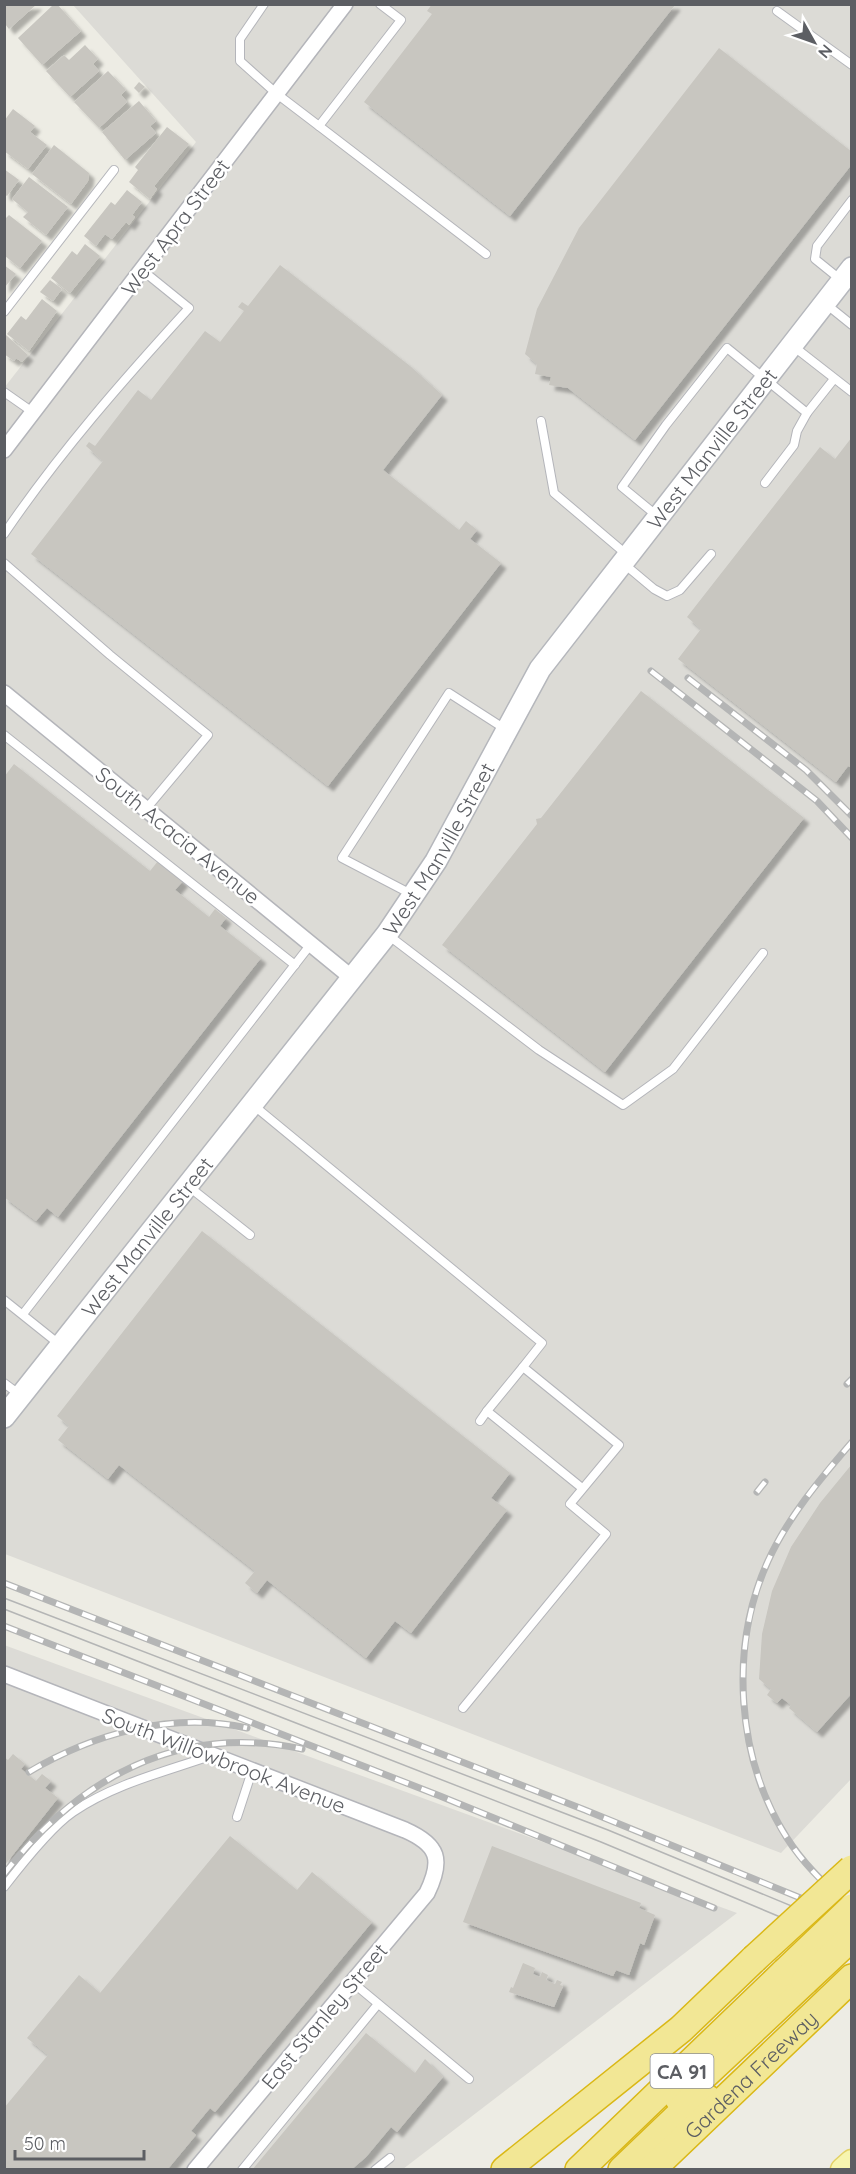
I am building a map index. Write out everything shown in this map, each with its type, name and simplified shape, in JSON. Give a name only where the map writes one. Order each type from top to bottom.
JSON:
[{"type":"highway","points":[[505,2169],[681,2029],[852,1869]]},
{"type":"highway","name":"CA 91","points":[[579,2169],[795,1977],[852,1908]]},
{"type":"highway","points":[[604,2169],[795,1977],[852,1937]]},
{"type":"highway","name":"Gardena Freeway","points":[[651,2169],[852,1978]]},
{"type":"highway","points":[[622,2169],[691,2104],[732,2092]]},
{"type":"main road","points":[[843,2169],[852,2162]]},
{"type":"street","name":"West Apra Street","points":[[4,450],[345,4]]},
{"type":"street","name":"West Manville Street","points":[[4,1417],[387,934],[436,861],[505,729],[540,669],[847,275]]},
{"type":"street","name":"South Acacia Avenue","points":[[4,693],[351,977]]},
{"type":"street","name":"South Willowbrook Avenue","points":[[4,1674],[425,1839],[436,1855]]},
{"type":"street","name":"East Stanley Street","points":[[195,2169],[427,1893],[437,1873],[436,1855]]},
{"type":"lane","points":[[264,4],[240,39],[240,61],[277,94],[486,254]]},
{"type":"lane","points":[[319,126],[401,20],[380,4]]},
{"type":"lane","points":[[777,11],[852,65]]},
{"type":"lane","points":[[4,312],[114,170]]},
{"type":"lane","points":[[847,275],[815,259],[817,246],[852,200]]},
{"type":"lane","points":[[4,534],[30,495],[142,358],[189,308],[142,270]]},
{"type":"lane","points":[[825,303],[852,325]]},
{"type":"lane","points":[[791,345],[852,392]]},
{"type":"lane","points":[[657,516],[622,487],[666,425],[727,348],[807,413]]},
{"type":"lane","points":[[765,483],[790,452],[807,413],[834,379]]},
{"type":"lane","points":[[4,392],[34,412]]},
{"type":"lane","points":[[541,421],[554,493],[654,589],[667,596],[680,590],[711,554]]},
{"type":"lane","points":[[4,563],[110,655],[208,735],[146,809]]},
{"type":"lane","points":[[414,896],[342,858],[449,693],[505,729]]},
{"type":"lane","points":[[4,735],[295,964]]},
{"type":"lane","points":[[387,934],[539,1050],[623,1105],[673,1069],[763,953]]},
{"type":"lane","points":[[23,1314],[311,944]]},
{"type":"lane","points":[[251,1103],[542,1343],[480,1421]]},
{"type":"lane","points":[[187,1185],[250,1235]]},
{"type":"lane","points":[[4,1300],[61,1345]]},
{"type":"lane","points":[[463,1708],[606,1534],[570,1504],[619,1445],[523,1367]]},
{"type":"lane","points":[[4,1383],[21,1396]]},
{"type":"lane","points":[[487,1411],[582,1488]]},
{"type":"lane","points":[[4,1887],[21,1865],[72,1813],[110,1792],[212,1755]]},
{"type":"lane","points":[[237,1817],[252,1772]]},
{"type":"lane","points":[[352,1982],[470,2079]]},
{"type":"lane","points":[[242,2169],[378,2004]]},
{"type":"lane","points":[[375,2169],[390,2158]]},
{"type":"shaded area","points":[[73,5],[851,5],[852,1778],[781,1853],[5,1554],[4,388],[196,142]]},
{"type":"shaded area","points":[[4,1645],[737,1913],[403,2169],[5,2169]]},
{"type":"building","points":[[5,4],[37,4],[9,29],[5,24]]},
{"type":"building","points":[[57,4],[81,31],[42,65],[18,38],[53,5]]},
{"type":"building","points":[[432,4],[675,5],[510,216],[364,102],[432,14],[427,11]]},
{"type":"building","points":[[85,45],[98,59],[93,64],[99,71],[70,97],[46,71],[64,55],[69,60]]},
{"type":"building","points":[[719,48],[852,152],[852,164],[635,440],[568,388],[549,385],[551,377],[535,374],[537,364],[525,354],[537,309],[579,228]]},
{"type":"building","points":[[108,71],[126,90],[121,95],[127,102],[99,128],[74,102]]},
{"type":"building","points":[[139,82],[145,87],[139,93],[134,88]]},
{"type":"building","points":[[139,101],[156,121],[150,126],[156,133],[125,160],[102,132]]},
{"type":"building","points":[[13,109],[35,126],[30,132],[47,145],[28,169],[4,151],[4,121]]},
{"type":"building","points":[[167,127],[189,144],[154,186],[157,189],[150,199],[129,182],[138,170],[135,167]]},
{"type":"building","points":[[54,145],[89,173],[88,181],[71,204],[32,174]]},
{"type":"building","points":[[4,169],[19,180],[7,196],[4,194]]},
{"type":"building","points":[[29,177],[68,207],[46,235],[23,217],[28,212],[12,199]]},
{"type":"building","points":[[127,190],[142,202],[132,215],[135,217],[129,225],[126,222],[112,239],[105,234],[96,246],[84,236],[111,202],[115,205]]},
{"type":"building","points":[[9,215],[42,241],[20,268],[5,256],[4,220]]},
{"type":"building","points":[[85,244],[100,256],[70,293],[51,278],[72,251],[77,255]]},
{"type":"building","points":[[4,265],[16,274],[4,288]]},
{"type":"building","points":[[280,265],[410,366],[442,395],[383,470],[459,530],[466,521],[477,530],[470,539],[501,563],[328,786],[31,554],[103,461],[86,446],[89,442],[95,446],[138,390],[151,400],[205,331],[220,342],[244,311],[238,307],[242,302],[248,306]]},
{"type":"building","points":[[50,280],[62,289],[53,301],[40,292]]},
{"type":"building","points":[[42,299],[57,311],[29,351],[7,334],[21,316],[26,320]]},
{"type":"building","points":[[6,335],[28,355],[22,362],[16,358],[14,361],[4,354]]},
{"type":"building","points":[[852,437],[852,768],[848,766],[836,782],[678,659],[701,629],[687,617],[820,447],[835,459]]},
{"type":"building","points":[[641,691],[804,818],[605,1072],[442,945],[537,824],[536,819],[541,818]]},
{"type":"building","points":[[14,764],[150,871],[158,861],[183,881],[175,890],[209,917],[215,909],[226,918],[220,926],[261,958],[58,1217],[47,1208],[36,1221],[4,1197],[4,777]]},
{"type":"building","points":[[202,1231],[510,1473],[491,1498],[507,1510],[411,1633],[395,1621],[366,1658],[267,1580],[257,1593],[245,1583],[255,1571],[119,1465],[108,1479],[58,1440],[69,1426],[57,1416]]},
{"type":"building","points":[[852,1464],[852,1693],[817,1732],[789,1708],[791,1705],[782,1698],[777,1703],[767,1695],[771,1689],[759,1679],[762,1634],[772,1591],[791,1547],[820,1503]]},
{"type":"building","points":[[13,1754],[25,1764],[21,1769],[36,1781],[42,1774],[51,1781],[45,1788],[58,1798],[4,1866],[4,1757],[8,1760]]},
{"type":"building","points":[[230,1836],[297,1890],[312,1872],[372,1922],[215,2112],[210,2108],[191,2131],[196,2135],[167,2170],[4,2170],[4,2108],[48,2055],[27,2038],[79,1975],[100,1993]]},
{"type":"building","points":[[492,1846],[641,1903],[639,1908],[655,1915],[644,1945],[640,1943],[629,1975],[616,1970],[613,1976],[463,1922]]},
{"type":"building","points":[[523,1963],[535,1968],[533,1974],[540,1977],[542,1972],[548,1975],[546,1980],[555,1984],[557,1980],[562,1982],[560,1985],[563,1986],[554,2007],[509,1992],[511,1987],[513,1988]]},
{"type":"building","points":[[366,2033],[415,2073],[425,2059],[443,2077],[397,2132],[391,2127],[366,2157],[351,2170],[252,2170]]},
{"type":"tram line","points":[[4,1598],[608,1830],[852,1931]]},
{"type":"tram line","points":[[4,1609],[601,1842],[852,1947]]},
{"type":"railway","points":[[651,671],[817,801],[852,838]]},
{"type":"railway","points":[[688,678],[806,770],[852,816]]},
{"type":"railway","points":[[847,1384],[852,1379]]},
{"type":"railway","points":[[852,1442],[795,1514],[768,1561],[747,1629],[743,1665],[748,1738],[757,1773],[770,1807],[787,1838],[808,1866],[852,1908]]},
{"type":"railway","points":[[757,1492],[765,1482]]},
{"type":"railway","points":[[4,1583],[585,1810],[852,1919]]},
{"type":"railway","points":[[4,1626],[440,1796],[714,1908]]},
{"type":"railway","points":[[29,1772],[79,1747],[134,1729],[190,1722],[218,1723],[247,1728]]},
{"type":"railway","points":[[4,1874],[33,1840],[65,1810],[99,1785],[135,1766],[173,1752],[214,1744],[257,1743],[302,1749]]}]
